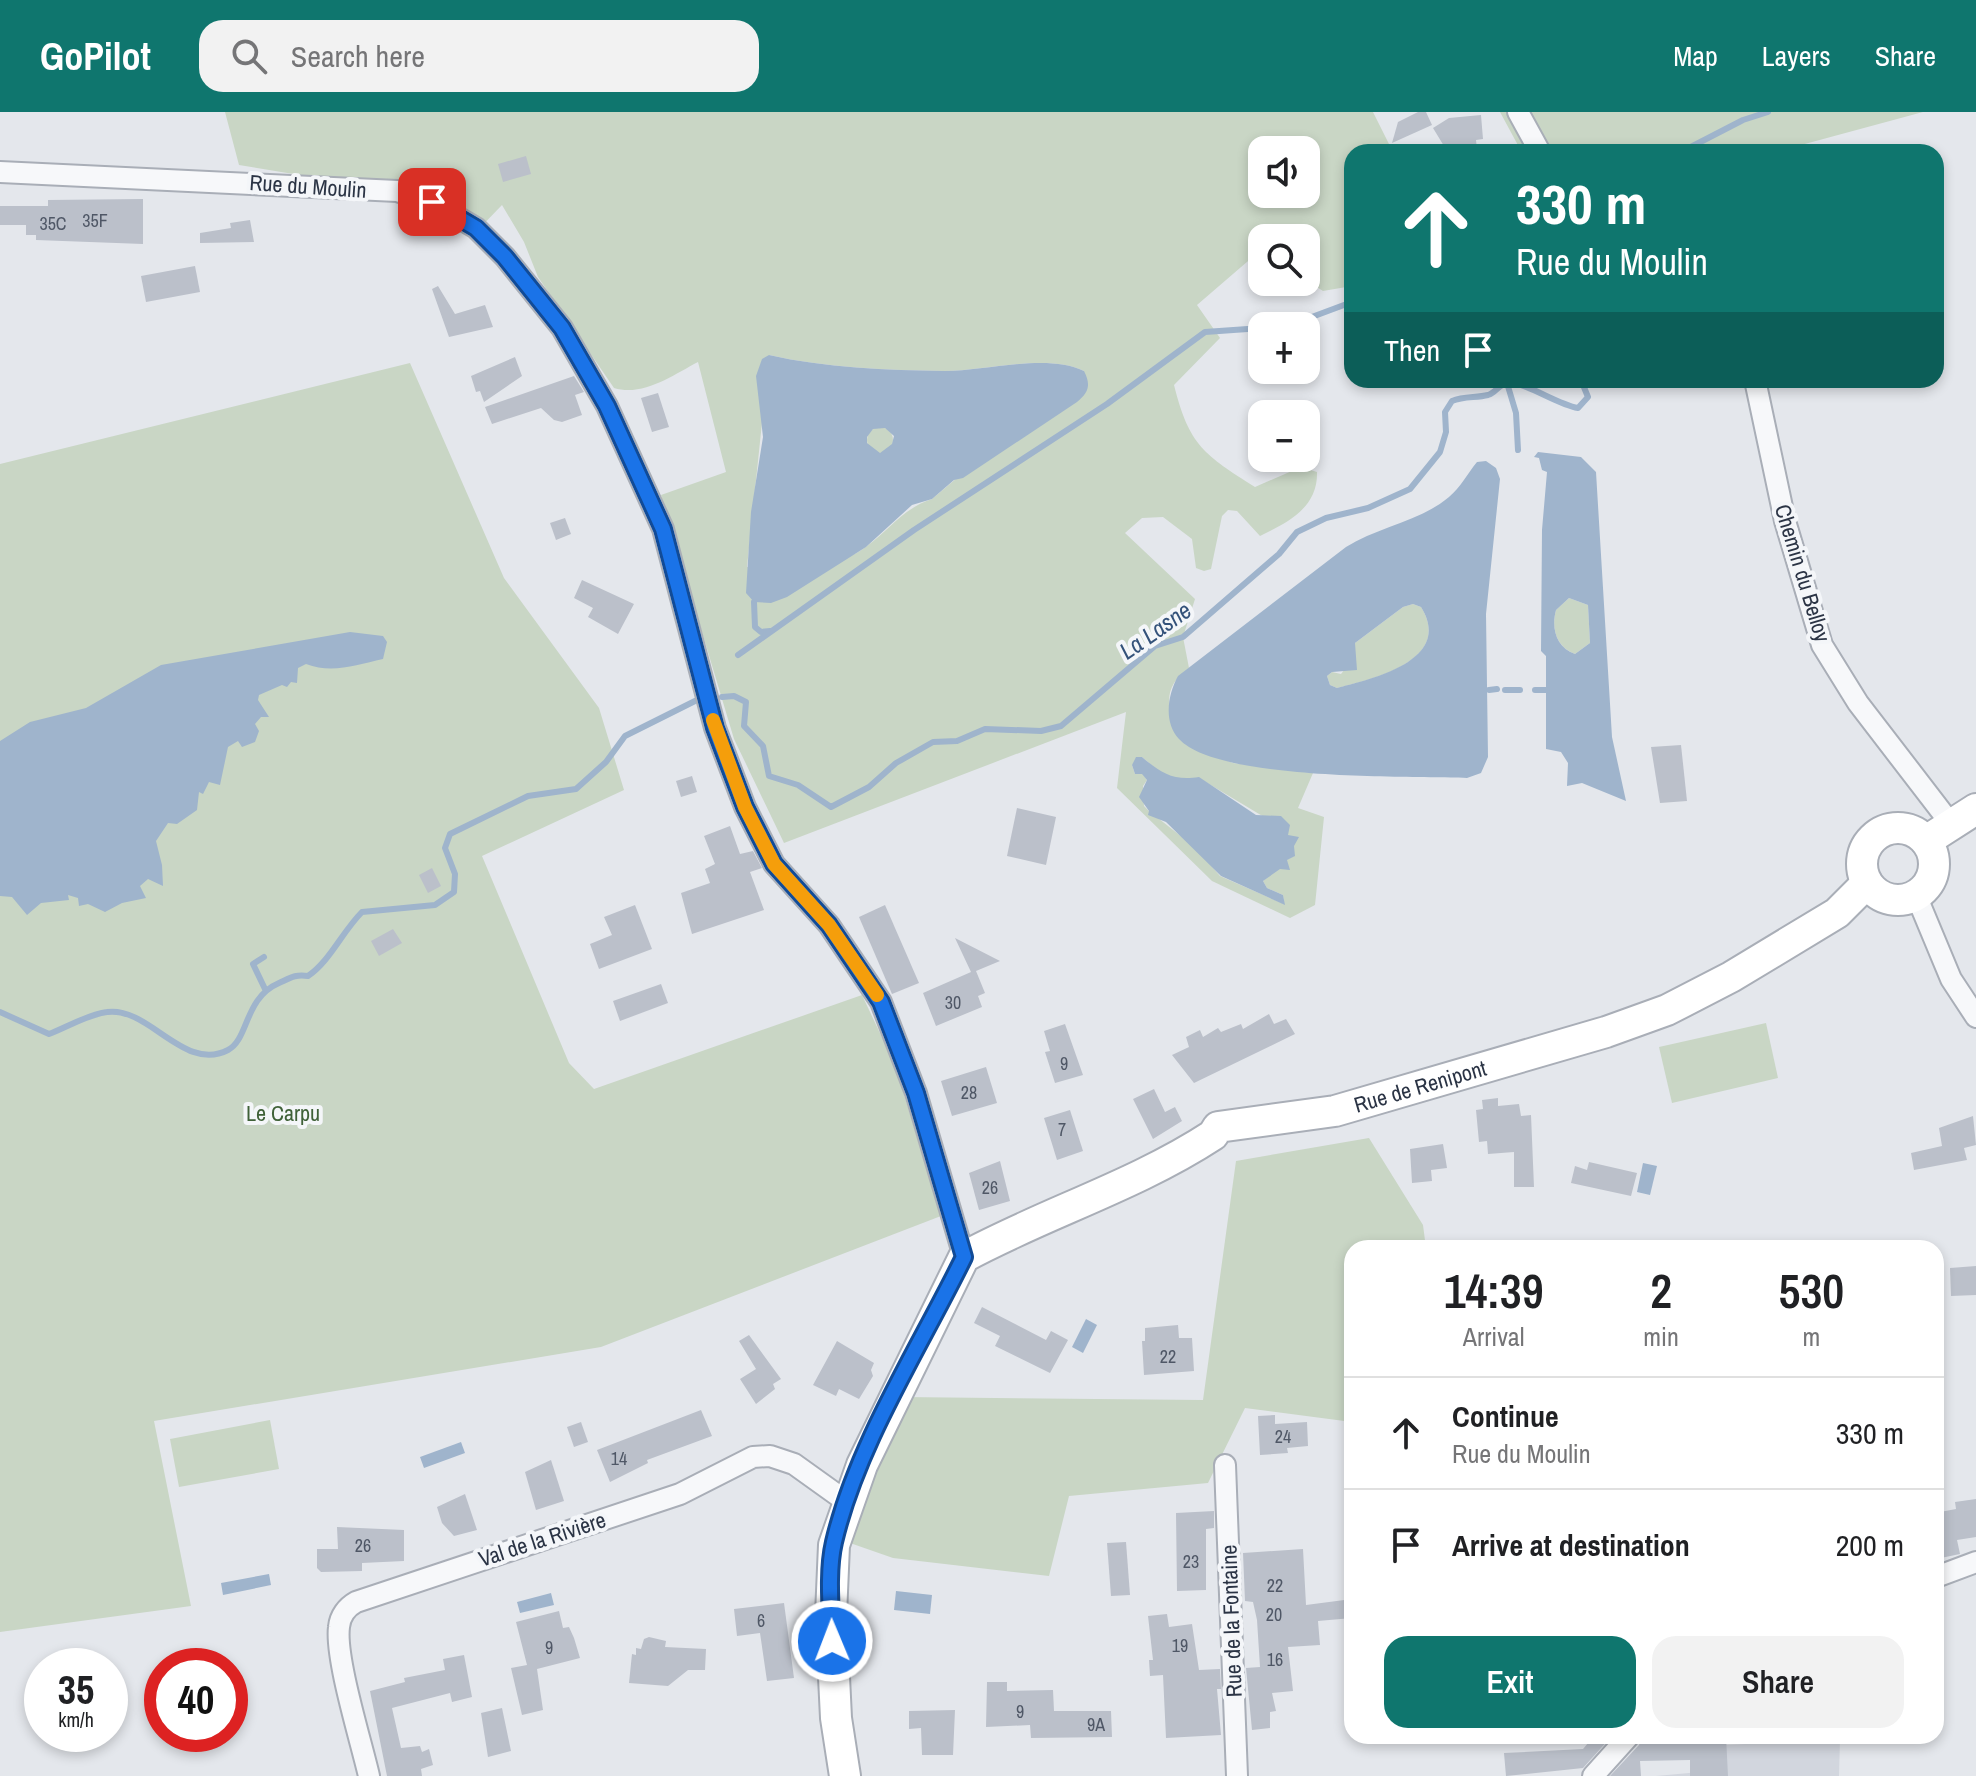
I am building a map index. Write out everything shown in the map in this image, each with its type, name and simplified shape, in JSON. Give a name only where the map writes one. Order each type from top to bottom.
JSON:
[{"type":"street","points":[[1518,112],[1536,144]]},
{"type":"street","name":"Rue du Moulin","points":[[0,172],[397,191],[432,202],[476,228],[505,257],[562,328],[632,457],[663,529],[715,728],[756,831],[774,864],[829,925],[881,1002],[916,1093],[964,1257]]},
{"type":"street","name":"Chemin du Belloy","points":[[1757,388],[1785,521],[1822,645],[1858,703],[1964,817]]},
{"type":"street","points":[[1926,841],[1964,817]]},
{"type":"street","points":[[1893,828],[1905,828],[1926,841],[1931,850],[1933,870],[1930,880],[1916,895],[1889,899],[1867,883],[1862,860],[1872,839],[1893,828]]},
{"type":"street","name":"Rue de Renipont","points":[[964,1257],[995,1238],[1145,1175],[1213,1135],[1218,1127],[1335,1111],[1606,1032],[1667,1010],[1731,977],[1837,913],[1867,883]]},
{"type":"street","points":[[1916,895],[1951,979],[1976,1017]]},
{"type":"street","points":[[845,1776],[836,1718],[831,1615],[834,1545],[847,1502],[885,1416],[964,1257]]},
{"type":"street","name":"Val de la Rivière","points":[[369,1776],[339,1626],[348,1606],[680,1494],[753,1457],[770,1456],[794,1464],[847,1502]]},
{"type":"street","name":"Rue de la Fontaine","points":[[1225,1465],[1237,1776]]},
{"type":"street","points":[[1944,1574],[1976,1562]]},
{"type":"street","points":[[1593,1776],[1622,1744]]},
{"type":"shaded area","points":[[1840,1744],[1839,1776],[1656,1776],[1700,1772],[1726,1745]]},
{"type":"green space","points":[[225,112],[1373,112],[1389,144],[1344,144],[1344,287],[1320,289],[1320,224],[1248,224],[1248,261],[1197,305],[1220,338],[1174,385],[1193,436],[1211,457],[1255,487],[1290,472],[1317,472],[1313,495],[1291,519],[1260,536],[1237,511],[1228,510],[1222,516],[1211,569],[1204,571],[1196,568],[1192,539],[1163,517],[1142,518],[1125,533],[1195,599],[1183,637],[1189,668],[1172,686],[1170,695],[1172,714],[1186,744],[1233,763],[1313,773],[1298,808],[1324,817],[1315,905],[1290,918],[1212,881],[1117,788],[1126,712],[784,843],[734,739],[661,495],[726,472],[698,362],[647,387],[636,390],[614,388],[538,277],[524,242],[502,205],[475,233],[372,187],[239,165]],"holes":[[[769,355],[812,363],[945,371],[1052,363],[1084,371],[932,499],[905,513],[854,554],[810,566],[747,567]],[[1142,757],[1161,773],[1180,780],[1199,778],[1286,830],[1287,860],[1263,881],[1267,888],[1283,895],[1284,904],[1220,876],[1196,848],[1144,806],[1143,786],[1147,780],[1142,773],[1135,774],[1132,765]]]},
{"type":"green space","points":[[1500,112],[1923,112],[1805,144],[1517,144]]},
{"type":"green space","name":"Le Carpu","points":[[410,363],[504,578],[599,708],[624,790],[482,856],[569,1063],[594,1089],[862,995],[895,1065],[941,1216],[601,1347],[154,1421],[191,1606],[0,1632],[0,464]]},
{"type":"green space","points":[[880,427],[889,431],[893,440],[889,449],[880,453],[871,449],[867,440],[871,431]]},
{"type":"green space","points":[[1569,598],[1588,605],[1590,643],[1575,654],[1559,642],[1554,623],[1556,610]]},
{"type":"green space","points":[[1413,604],[1421,607],[1428,625],[1427,641],[1419,654],[1405,664],[1370,679],[1337,688],[1330,685],[1327,676],[1332,672],[1341,674],[1354,658],[1355,643],[1403,607]]},
{"type":"green space","points":[[1766,1023],[1778,1078],[1672,1103],[1659,1047]]},
{"type":"green space","points":[[1369,1138],[1423,1225],[1425,1240],[1344,1240],[1344,1421],[1245,1408],[1208,1483],[1069,1496],[1049,1576],[893,1558],[850,1543],[902,1397],[1203,1400],[1236,1161]]},
{"type":"green space","points":[[270,1420],[279,1469],[179,1487],[170,1439]]},
{"type":"water","points":[[769,355],[834,366],[945,371],[1053,363],[1084,371],[1088,384],[1077,402],[963,478],[954,480],[932,499],[912,505],[866,547],[787,597],[771,603],[754,602],[746,593],[751,512],[763,437],[756,376],[762,359]],"holes":[[[885,428],[894,436],[892,444],[880,453],[867,443],[873,429]]]},
{"type":"water","points":[[1538,452],[1581,457],[1596,472],[1612,737],[1626,801],[1582,783],[1567,786],[1568,763],[1561,752],[1546,749],[1546,656],[1541,651],[1542,530],[1547,472],[1542,470],[1539,458],[1534,457]],"holes":[[[1569,598],[1588,605],[1590,643],[1575,654],[1563,647],[1556,636],[1556,610]]]},
{"type":"water","points":[[1486,461],[1496,468],[1500,479],[1486,614],[1488,757],[1481,773],[1467,778],[1316,774],[1232,763],[1200,753],[1179,739],[1169,716],[1172,691],[1178,676],[1346,547],[1438,505],[1457,489],[1477,462]],"holes":[[[1413,604],[1421,607],[1428,625],[1427,641],[1418,654],[1405,664],[1370,679],[1337,688],[1330,685],[1327,676],[1332,672],[1357,670],[1355,643],[1403,607]]]},
{"type":"water","points":[[350,632],[383,636],[387,642],[383,659],[335,668],[306,664],[298,668],[297,683],[291,682],[287,687],[282,685],[259,695],[258,700],[269,717],[261,717],[255,724],[259,731],[255,742],[242,747],[238,741],[228,747],[220,785],[209,782],[203,794],[199,792],[197,810],[177,824],[168,823],[156,841],[163,886],[148,879],[140,886],[146,898],[122,903],[105,912],[88,904],[79,906],[78,898],[68,895],[69,900],[41,903],[27,915],[12,897],[0,896],[0,741],[30,722],[86,708],[161,665]]},
{"type":"water","points":[[1136,757],[1142,757],[1175,777],[1199,777],[1256,815],[1281,816],[1290,825],[1288,835],[1299,837],[1294,846],[1295,856],[1287,860],[1290,870],[1280,869],[1263,881],[1267,888],[1283,895],[1285,905],[1221,876],[1166,822],[1148,815],[1149,811],[1139,797],[1147,780],[1142,774],[1135,774],[1132,765]]},
{"type":"water","points":[[1643,1163],[1657,1166],[1650,1195],[1637,1192]]},
{"type":"water","points":[[1086,1319],[1097,1325],[1083,1353],[1072,1347]]},
{"type":"water","points":[[461,1442],[465,1453],[424,1468],[420,1457]]},
{"type":"water","points":[[269,1574],[271,1585],[223,1595],[221,1583]]},
{"type":"water","points":[[896,1591],[932,1595],[930,1614],[894,1610]]},
{"type":"water","points":[[551,1593],[554,1605],[520,1613],[517,1602]]},
{"type":"building","points":[[1418,112],[1426,112],[1432,125],[1392,143],[1398,122]]},
{"type":"building","points":[[1481,115],[1483,139],[1476,140],[1476,144],[1443,144],[1433,128],[1449,118]]},
{"type":"building","points":[[526,156],[531,174],[503,182],[498,164]]},
{"type":"building","points":[[143,199],[143,244],[36,240],[36,235],[26,235],[26,225],[0,225],[0,206],[48,206],[48,200]]},
{"type":"building","points":[[250,220],[254,242],[200,243],[200,233],[231,228],[230,223]]},
{"type":"building","points":[[195,266],[200,292],[146,302],[141,276]]},
{"type":"building","points":[[438,286],[455,314],[485,305],[493,327],[449,337],[432,289]]},
{"type":"building","points":[[515,357],[522,376],[484,402],[480,391],[476,392],[471,376]]},
{"type":"building","points":[[574,376],[584,392],[575,395],[582,415],[562,422],[554,420],[541,408],[492,424],[485,407]]},
{"type":"building","points":[[658,393],[669,427],[652,432],[641,398]]},
{"type":"building","points":[[565,518],[571,534],[556,540],[550,523]]},
{"type":"building","points":[[582,580],[634,604],[618,634],[588,617],[593,608],[574,598]]},
{"type":"building","points":[[1681,745],[1687,801],[1660,803],[1651,747]]},
{"type":"building","points":[[692,776],[697,792],[681,797],[676,781]]},
{"type":"building","points":[[1017,808],[1056,817],[1046,865],[1007,856]]},
{"type":"building","points":[[730,826],[740,854],[753,851],[762,868],[750,872],[764,910],[692,934],[681,893],[710,883],[705,869],[715,864],[704,836]]},
{"type":"building","points":[[432,868],[441,886],[428,893],[419,875]]},
{"type":"building","points":[[635,905],[652,949],[599,969],[590,944],[612,935],[604,917]]},
{"type":"building","points":[[885,905],[919,983],[892,994],[859,917]]},
{"type":"building","points":[[393,929],[402,943],[379,956],[371,941]]},
{"type":"building","points":[[955,938],[1000,961],[976,971],[985,993],[978,996],[982,1007],[936,1026],[923,993],[971,972]]},
{"type":"building","points":[[661,984],[668,1003],[620,1021],[613,1001]]},
{"type":"building","points":[[1269,1014],[1274,1024],[1286,1019],[1295,1034],[1194,1083],[1172,1055],[1189,1047],[1186,1037],[1200,1030],[1203,1037],[1218,1028],[1221,1032],[1241,1024],[1243,1029]]},
{"type":"building","points":[[1065,1024],[1083,1075],[1055,1083],[1045,1052],[1050,1051],[1044,1031]]},
{"type":"building","points":[[986,1067],[997,1103],[952,1116],[941,1081]]},
{"type":"building","points":[[1154,1089],[1165,1112],[1175,1107],[1182,1121],[1153,1139],[1133,1099]]},
{"type":"building","points":[[1498,1098],[1498,1106],[1519,1104],[1521,1116],[1531,1115],[1534,1187],[1514,1187],[1514,1152],[1488,1154],[1487,1141],[1479,1142],[1476,1110],[1483,1109],[1482,1100]]},
{"type":"building","points":[[1070,1110],[1083,1151],[1057,1160],[1044,1118]]},
{"type":"building","points":[[1973,1116],[1976,1145],[1964,1148],[1967,1160],[1914,1170],[1911,1153],[1942,1146],[1939,1128]]},
{"type":"building","points":[[1443,1144],[1447,1168],[1431,1170],[1432,1181],[1412,1183],[1410,1149]]},
{"type":"building","points":[[1000,1161],[1010,1201],[979,1210],[969,1173]]},
{"type":"building","points":[[1589,1162],[1637,1173],[1631,1196],[1571,1183],[1575,1166],[1587,1170]]},
{"type":"building","points":[[1976,1266],[1976,1295],[1951,1296],[1950,1268]]},
{"type":"building","points":[[982,1307],[1046,1340],[1051,1331],[1068,1340],[1050,1373],[995,1346],[1000,1336],[974,1323]]},
{"type":"building","points":[[1178,1325],[1179,1338],[1192,1338],[1194,1371],[1144,1375],[1142,1341],[1145,1341],[1145,1328]]},
{"type":"building","points":[[749,1335],[781,1379],[773,1384],[775,1389],[756,1404],[740,1379],[756,1369],[739,1341]]},
{"type":"building","points":[[837,1341],[874,1363],[871,1370],[873,1376],[859,1399],[839,1389],[836,1396],[813,1385]]},
{"type":"building","points":[[701,1410],[712,1436],[647,1460],[648,1463],[610,1482],[597,1450]]},
{"type":"building","points":[[1275,1415],[1275,1424],[1307,1422],[1308,1446],[1287,1448],[1288,1453],[1260,1455],[1258,1416]]},
{"type":"building","points":[[581,1422],[588,1442],[574,1447],[567,1427]]},
{"type":"building","points":[[551,1460],[564,1501],[536,1510],[525,1472]]},
{"type":"building","points":[[465,1494],[477,1530],[454,1536],[442,1523],[437,1507]]},
{"type":"building","points":[[1976,1499],[1976,1537],[1957,1540],[1960,1554],[1944,1557],[1944,1511],[1956,1509],[1955,1502]]},
{"type":"building","points":[[1214,1511],[1214,1528],[1206,1529],[1206,1590],[1177,1591],[1176,1513]]},
{"type":"building","points":[[337,1527],[404,1530],[404,1561],[362,1563],[362,1571],[321,1572],[317,1568],[317,1549],[338,1549]]},
{"type":"building","points":[[1126,1542],[1130,1595],[1111,1596],[1107,1543]]},
{"type":"building","points":[[1303,1549],[1306,1605],[1344,1600],[1344,1619],[1318,1621],[1320,1645],[1288,1647],[1293,1691],[1272,1693],[1276,1711],[1270,1712],[1270,1728],[1252,1730],[1246,1668],[1260,1667],[1253,1602],[1245,1601],[1243,1553]]},
{"type":"building","points":[[784,1603],[794,1678],[767,1681],[760,1633],[737,1636],[734,1609]]},
{"type":"building","points":[[559,1611],[563,1628],[569,1627],[580,1658],[537,1669],[543,1710],[522,1715],[511,1668],[527,1665],[516,1622]]},
{"type":"building","points":[[1167,1614],[1169,1627],[1192,1624],[1199,1670],[1220,1669],[1221,1689],[1217,1689],[1221,1735],[1166,1738],[1163,1675],[1150,1676],[1149,1660],[1153,1660],[1148,1616]]},
{"type":"building","points":[[649,1637],[666,1641],[665,1647],[706,1649],[705,1670],[688,1670],[668,1686],[629,1683],[632,1654],[636,1655],[636,1648],[641,1649],[644,1639]]},
{"type":"building","points":[[464,1655],[472,1697],[452,1702],[450,1693],[392,1708],[401,1748],[420,1746],[422,1752],[429,1749],[433,1765],[421,1769],[422,1776],[387,1776],[370,1691],[405,1682],[404,1678],[445,1670],[443,1659]]},
{"type":"building","points":[[987,1682],[1007,1682],[1007,1691],[1053,1690],[1054,1711],[1111,1711],[1112,1737],[1031,1738],[1030,1725],[986,1727]]},
{"type":"building","points":[[502,1708],[511,1751],[488,1757],[481,1713]]},
{"type":"building","points":[[955,1710],[953,1755],[922,1755],[921,1728],[909,1729],[909,1711]]},
{"type":"building","points":[[1587,1744],[1605,1744],[1583,1768],[1506,1776],[1504,1753],[1583,1749]]},
{"type":"building","points":[[1726,1744],[1728,1776],[1690,1776],[1690,1760],[1640,1761],[1641,1776],[1610,1776],[1639,1745]]},
{"type":"waterway","name":"La Lasne","points":[[1696,144],[1743,120],[1768,112]]},
{"type":"waterway","points":[[1320,314],[1344,305]]},
{"type":"waterway","points":[[738,655],[914,530],[1107,404],[1205,332],[1248,329]]},
{"type":"waterway","name":"La Lasne","points":[[722,697],[734,696],[746,702],[744,726],[763,746],[769,776],[798,785],[831,807],[869,787],[896,763],[933,742],[957,741],[985,729],[1041,731],[1061,726],[1155,646],[1183,637],[1279,554],[1297,532],[1326,518],[1368,508],[1410,489],[1440,452],[1446,432],[1445,412],[1452,401],[1488,395],[1498,388]]},
{"type":"waterway","points":[[1508,388],[1516,413],[1518,450]]},
{"type":"waterway","name":"La Lasne","points":[[1530,388],[1578,408],[1588,397],[1584,388]]},
{"type":"waterway","points":[[754,602],[755,627],[761,632],[770,631]]},
{"type":"waterway","points":[[1489,690],[1497,689]]},
{"type":"waterway","points":[[1505,690],[1520,690]]},
{"type":"waterway","points":[[1535,690],[1547,690]]},
{"type":"waterway","name":"La Lasne","points":[[0,1012],[49,1034],[93,1015],[122,1013],[196,1053],[212,1055],[228,1050],[240,1037],[259,998],[279,983],[296,976],[308,976],[316,970],[362,912],[435,905],[454,892],[455,874],[445,848],[450,834],[528,796],[576,789],[606,762],[625,736],[695,701]]},
{"type":"waterway","points":[[264,957],[253,964],[265,989]]},
{"type":"slow traffic","points":[[713,720],[745,807],[774,864],[829,925],[877,995]]},
{"type":"route","points":[[432,202],[476,228],[505,257],[562,328],[607,406],[663,529],[715,728],[745,807],[774,864],[829,925],[881,1002],[916,1093],[939,1167],[964,1257],[885,1416],[847,1502],[834,1545],[832,1641]]}]
